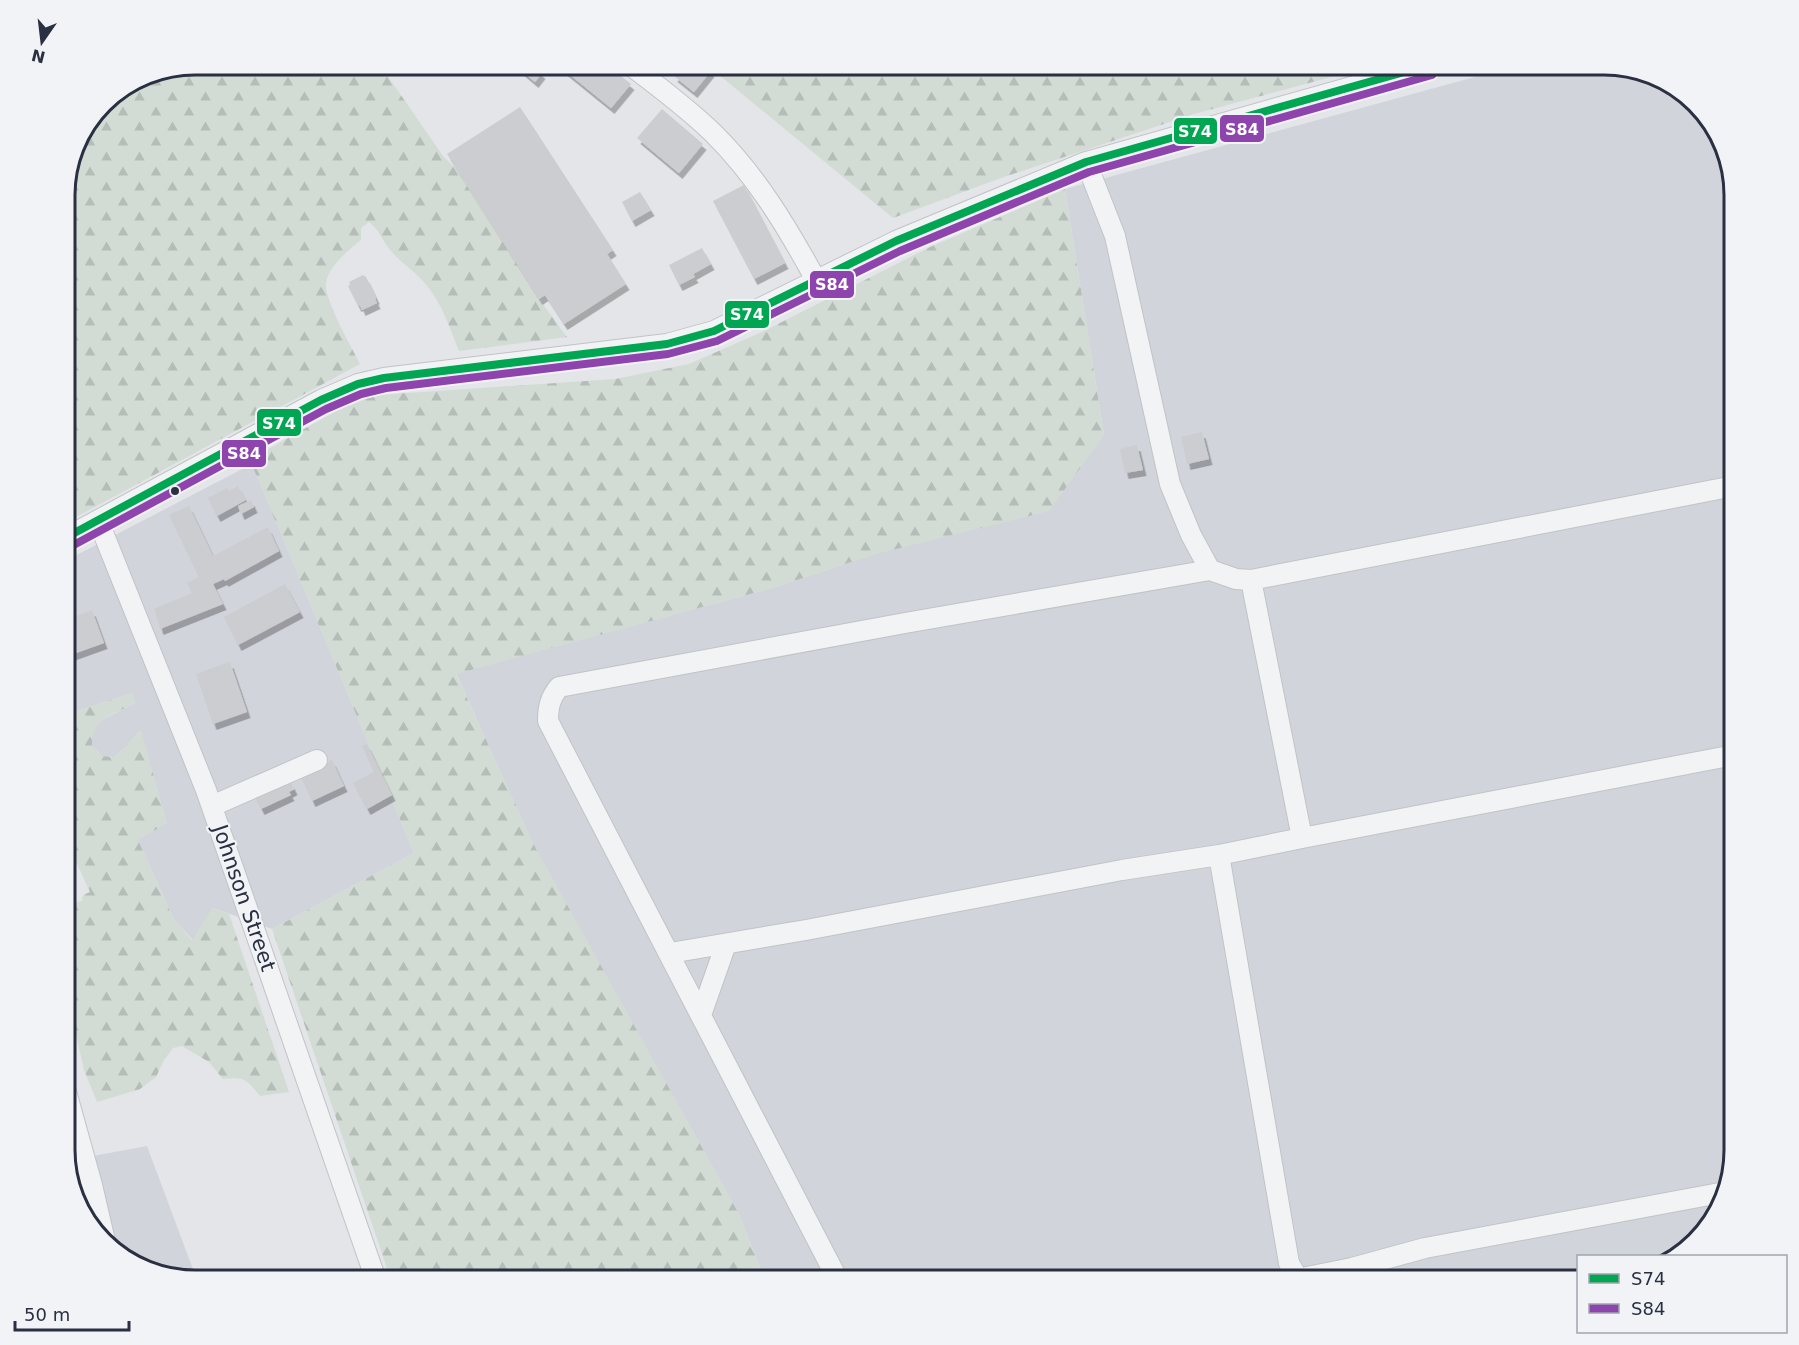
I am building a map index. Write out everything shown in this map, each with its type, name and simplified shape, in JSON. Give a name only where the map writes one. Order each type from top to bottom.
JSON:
[{"type":"street","points":[[643,75],[712,132],[748,171],[775,208],[816,280]]},
{"type":"street","points":[[75,533],[321,400],[358,384],[395,377],[667,344],[714,331],[896,241],[1086,162],[1390,75]]},
{"type":"street","points":[[1086,162],[1115,236],[1170,484],[1191,535],[1210,570]]},
{"type":"street","points":[[832,1270],[548,721],[549,706],[553,695],[560,687],[905,623],[1210,570],[1236,579],[1251,580],[1724,488]]},
{"type":"street","name":"Johnson Street","points":[[98,520],[212,806],[372,1270]]},
{"type":"street","points":[[1251,580],[1302,838]]},
{"type":"street","points":[[670,953],[1122,870],[1219,855],[1724,757]]},
{"type":"street","points":[[212,806],[317,760]]},
{"type":"street","points":[[1219,855],[1291,1270]]},
{"type":"street","points":[[701,1015],[726,944]]},
{"type":"street","points":[[75,1124],[101,1224]]},
{"type":"street","points":[[1342,1270],[1425,1248],[1716,1194]]},
{"type":"shaded area","points":[[1482,75],[1604,75],[1643,81],[1671,95],[1683,105],[1704,128],[1712,142],[1720,164],[1724,195],[1724,1150],[1718,1189],[1708,1210],[1689,1235],[1662,1255],[1577,1255],[1577,1270],[761,1270],[739,1214],[535,849],[456,673],[776,587],[872,555],[1104,435],[1065,189]]},
{"type":"shaded area","points":[[252,464],[414,853],[272,929],[213,908],[193,940],[174,920],[138,840],[140,731],[114,757],[102,756],[92,746],[92,733],[98,722],[135,703],[132,693],[75,712],[75,556]]},
{"type":"shaded area","points":[[75,1090],[93,1156],[147,1146],[193,1270],[156,1264],[135,1254],[105,1229],[91,1210],[84,1196],[76,1166]]},
{"type":"green space","points":[[187,75],[387,75],[443,156],[456,169],[539,299],[567,337],[459,351],[444,314],[429,288],[398,259],[376,228],[369,222],[361,228],[361,240],[335,264],[326,283],[329,301],[360,364],[75,518],[75,187],[84,149],[95,128],[110,110],[135,91],[171,77]]},
{"type":"green space","points":[[719,75],[1339,75],[1194,114],[1001,178],[893,218]]},
{"type":"green space","points":[[1065,189],[1104,435],[1049,511],[872,555],[776,587],[456,674],[536,849],[739,1214],[761,1270],[388,1270],[272,929],[414,853],[252,465],[256,456],[363,396],[615,379],[689,364],[766,330],[930,247]]},
{"type":"green space","points":[[132,693],[135,703],[111,714],[99,723],[95,729],[92,746],[102,756],[114,757],[141,730],[167,823],[138,840],[174,920],[192,940],[213,908],[229,914],[289,1092],[260,1096],[245,1080],[223,1079],[209,1062],[182,1046],[173,1048],[156,1077],[140,1089],[97,1102],[84,1070],[75,1031],[75,902],[82,901],[83,895],[90,892],[75,860],[75,712]]},
{"type":"building","points":[[527,75],[540,75],[535,82]]},
{"type":"building","points":[[570,75],[620,75],[631,84],[611,108]]},
{"type":"building","points":[[675,75],[708,75],[694,92]]},
{"type":"building","points":[[520,107],[613,250],[607,254],[626,284],[564,324],[545,295],[539,299],[447,154]]},
{"type":"building","points":[[662,109],[703,144],[679,173],[637,138]]},
{"type":"building","points":[[744,185],[785,263],[754,279],[713,201]]},
{"type":"building","points":[[640,192],[651,210],[632,221],[622,202]]},
{"type":"building","points":[[702,248],[711,264],[693,274],[695,277],[679,285],[669,265]]},
{"type":"building","points":[[363,275],[377,303],[362,310],[348,286],[349,282]]},
{"type":"building","points":[[1202,432],[1209,459],[1187,464],[1181,437]]},
{"type":"building","points":[[1137,445],[1143,470],[1125,473],[1120,449]]},
{"type":"building","points":[[238,486],[246,500],[217,516],[208,498],[227,488],[229,491]]},
{"type":"building","points":[[251,500],[254,507],[241,514],[238,506]]},
{"type":"building","points":[[189,506],[213,556],[268,527],[279,551],[225,581],[224,579],[213,584],[223,604],[160,629],[154,609],[192,593],[187,583],[199,577],[169,515]]},
{"type":"building","points":[[285,584],[300,612],[238,645],[224,617]]},
{"type":"building","points":[[92,610],[104,643],[75,653],[75,616]]},
{"type":"building","points":[[230,662],[247,712],[213,724],[196,674]]},
{"type":"building","points":[[367,744],[392,795],[367,809],[353,783],[374,772],[362,746]]},
{"type":"building","points":[[332,760],[344,786],[312,801],[300,775]]},
{"type":"building","points":[[284,780],[287,785],[291,783],[294,789],[289,792],[291,795],[261,809],[253,793]]},
{"type":"transit line","name":"S74","points":[[75,533],[321,400],[358,384],[384,378],[667,344],[714,331],[896,241],[1086,162],[1394,75]]},
{"type":"transit line","name":"S84","points":[[75,544],[326,409],[361,394],[386,388],[668,354],[717,341],[900,251],[1089,172],[1432,75]]}]
